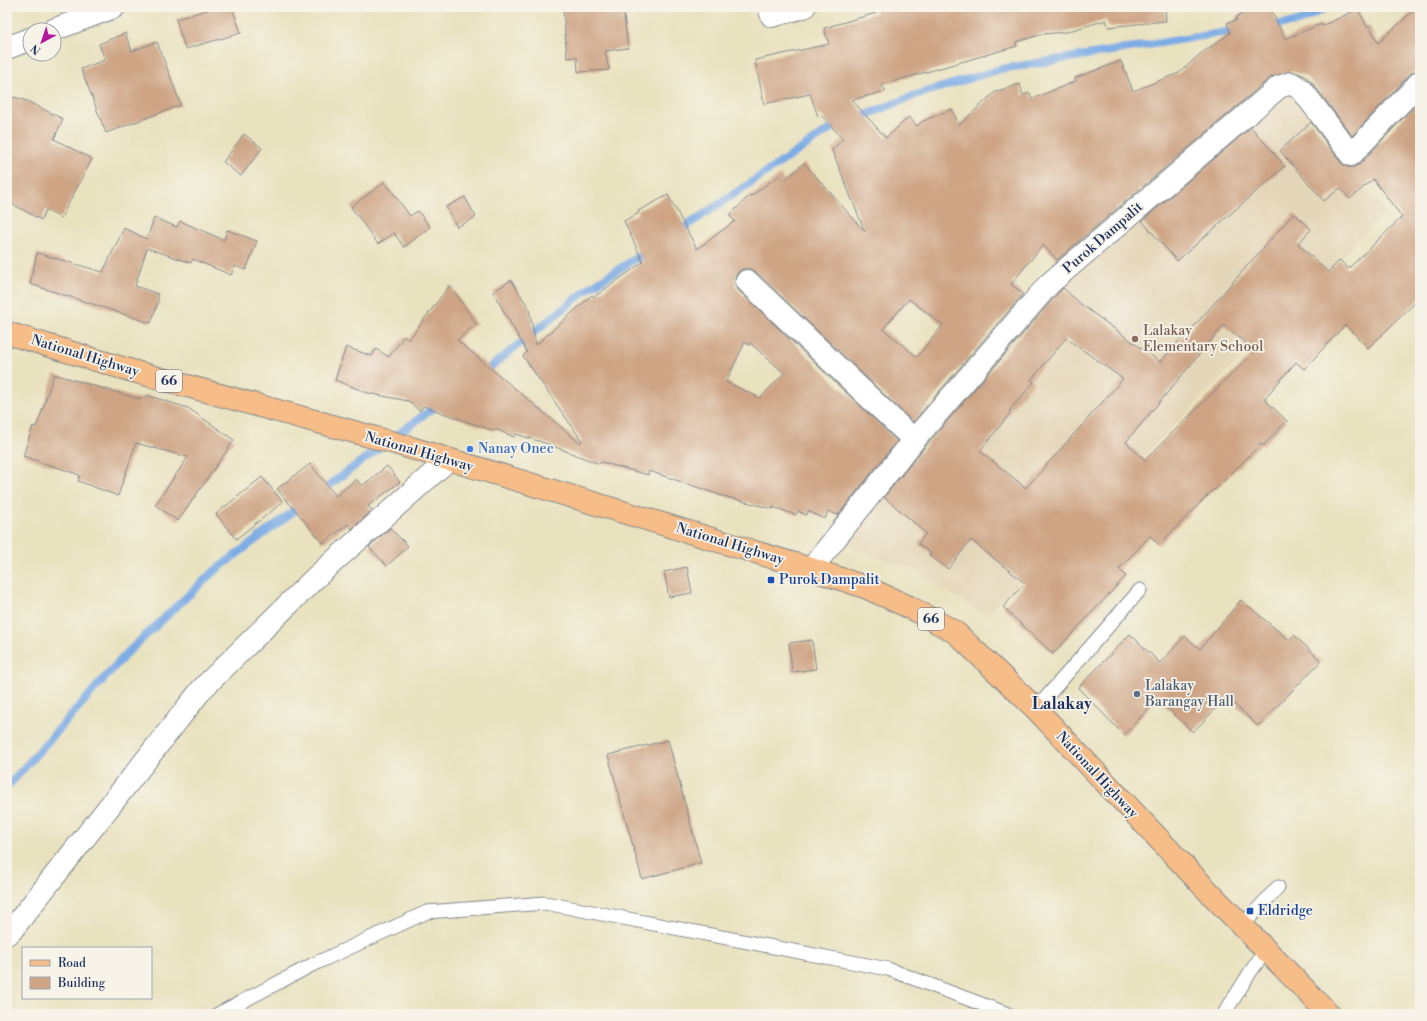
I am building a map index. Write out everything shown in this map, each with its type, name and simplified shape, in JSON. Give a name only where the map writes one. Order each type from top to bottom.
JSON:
[{"type":"main road","name":"National Highway","points":[[7,332],[129,370],[398,444],[812,568],[865,587],[909,607],[955,632],[1036,709],[1111,790],[1328,1014]]},
{"type":"street","points":[[62,27],[114,7]]},
{"type":"street","points":[[769,7],[772,16],[804,7]]},
{"type":"street","points":[[7,48],[22,42]]},
{"type":"street","name":"Purok Dampalit","points":[[812,568],[914,440],[1049,284],[1278,87],[1291,83],[1302,90],[1351,156],[1420,82]]},
{"type":"street","points":[[747,281],[914,440]]},
{"type":"street","points":[[7,934],[11,931],[202,689],[315,578],[448,460]]},
{"type":"lane","points":[[1036,709],[1140,590]]},
{"type":"lane","points":[[1242,926],[1278,887]]},
{"type":"lane","points":[[218,1014],[312,964],[427,912],[545,903],[888,969],[984,1010],[1008,1014]]},
{"type":"lane","points":[[1224,1014],[1266,950]]},
{"type":"shaded area","name":"Lalakay Elementary School","points":[[1290,95],[1386,212],[986,615],[908,567],[835,542],[1058,283],[1268,105]]},
{"type":"building","points":[[217,7],[232,7],[241,33],[185,49],[176,19]]},
{"type":"building","points":[[563,7],[623,7],[628,48],[605,51],[609,70],[578,72],[577,57],[567,58]]},
{"type":"building","points":[[874,7],[1165,7],[1166,21],[1108,27],[1106,20],[1066,32],[1043,34],[1016,42],[1017,46],[881,85],[886,91],[852,100],[886,138],[909,117],[917,126],[923,121],[952,109],[959,125],[995,92],[1020,84],[1023,95],[1030,93],[1032,99],[1076,81],[1075,78],[1121,61],[1133,91],[1179,73],[1199,55],[1230,33],[1227,23],[1237,20],[1236,17],[1253,7],[1270,7],[1285,39],[1321,24],[1322,26],[1358,9],[1367,27],[1369,25],[1378,43],[1417,7],[1420,7],[1420,70],[1411,73],[1352,136],[1312,82],[1305,76],[1292,71],[1271,77],[1057,260],[1043,245],[1011,284],[1023,294],[913,422],[756,272],[750,269],[743,269],[738,272],[735,278],[735,285],[738,290],[897,441],[838,515],[828,511],[825,519],[808,511],[806,515],[798,511],[796,515],[773,507],[773,509],[723,496],[649,471],[648,475],[601,462],[599,464],[548,444],[516,434],[514,437],[495,429],[494,431],[423,406],[420,411],[408,401],[368,393],[335,380],[346,347],[372,356],[376,349],[389,357],[404,336],[409,339],[450,285],[476,324],[457,340],[580,443],[582,441],[523,356],[527,352],[493,292],[511,280],[529,308],[536,345],[592,295],[594,297],[643,262],[624,221],[639,213],[638,211],[668,195],[697,249],[735,221],[729,216],[750,195],[751,196],[780,175],[784,181],[804,163],[865,232],[832,150],[843,139],[821,115],[818,116],[810,94],[764,104],[755,60],[829,44],[824,28],[876,13]],"holes":[[[909,299],[943,325],[917,357],[883,329]],[[745,342],[749,345],[750,343],[784,373],[760,398],[726,382]]]},
{"type":"building","points":[[125,33],[132,51],[157,42],[181,105],[106,133],[81,69],[105,60],[99,44]]},
{"type":"building","points":[[7,95],[27,101],[63,119],[54,139],[92,159],[61,218],[46,210],[41,220],[7,201]]},
{"type":"building","points":[[1420,100],[1420,298],[1368,348],[1345,325],[1304,369],[1296,362],[1264,399],[1287,421],[1263,446],[1261,444],[1215,490],[1214,489],[1159,545],[1150,536],[1119,569],[1126,576],[1053,654],[1003,607],[1025,583],[971,540],[948,569],[929,555],[931,553],[918,544],[926,533],[884,497],[924,448],[1063,288],[1082,305],[1160,362],[1186,333],[1187,334],[1294,213],[1311,229],[1298,244],[1328,272],[1340,260],[1348,269],[1402,217],[1373,179],[1350,199],[1340,188],[1324,201],[1280,151],[1311,122],[1341,163],[1347,167],[1354,167],[1360,164]],"holes":[[[1224,325],[1255,351],[1145,460],[1126,442]],[[1066,338],[1123,379],[1026,488],[980,451],[1011,412],[1009,411],[1034,382],[1031,380]]]},
{"type":"building","points":[[1251,127],[1285,166],[1177,261],[1142,221]]},
{"type":"building","points":[[244,134],[262,148],[241,176],[223,162]]},
{"type":"building","points":[[385,182],[410,216],[418,211],[430,227],[404,247],[394,233],[378,244],[351,207]]},
{"type":"building","points":[[465,197],[476,217],[457,227],[446,207]]},
{"type":"building","points":[[154,218],[177,227],[180,221],[224,240],[227,230],[257,241],[246,270],[235,266],[231,275],[193,259],[191,263],[147,248],[135,286],[158,294],[158,302],[151,323],[30,284],[37,253],[103,272],[124,228],[147,239]]},
{"type":"building","points":[[54,374],[139,399],[139,397],[144,399],[146,395],[188,408],[234,440],[178,521],[155,505],[188,457],[136,443],[118,496],[78,481],[80,475],[23,456],[33,426],[36,427],[41,414]]},
{"type":"building","points":[[310,464],[336,496],[356,479],[362,486],[387,466],[400,482],[368,506],[372,510],[352,529],[348,524],[323,543],[277,489]]},
{"type":"building","points":[[262,477],[283,502],[236,539],[216,514]]},
{"type":"building","points":[[390,528],[408,546],[387,566],[369,547]]},
{"type":"building","points":[[687,567],[692,593],[669,597],[664,572]]},
{"type":"building","points":[[1241,600],[1289,640],[1294,635],[1321,661],[1258,726],[1227,697],[1193,732],[1158,699],[1124,735],[1078,688],[1130,634],[1160,663],[1185,636],[1200,649]]},
{"type":"building","points":[[812,640],[816,669],[792,672],[789,643]]},
{"type":"building","points":[[668,740],[701,863],[642,879],[608,755]]},
{"type":"waterway","points":[[1268,26],[1298,22],[1328,7]]},
{"type":"waterway","points":[[856,119],[916,95],[1001,69],[1239,30]]},
{"type":"waterway","points":[[676,233],[832,128],[842,124]]},
{"type":"waterway","points":[[482,374],[589,288],[649,250]]},
{"type":"waterway","points":[[320,492],[440,403]]},
{"type":"waterway","points":[[7,787],[126,654],[212,573],[303,504]]},
{"type":"place","name":"Lalakay Elementary School","points":[[1135,339]]},
{"type":"place","name":"Nanay Onec","points":[[470,449]]},
{"type":"place","name":"Purok Dampalit","points":[[771,580]]},
{"type":"place","name":"Lalakay Barangay Hall","points":[[1137,694]]},
{"type":"place","name":"Eldridge","points":[[1250,911]]},
{"type":"district","name":"Lalakay","points":[[1062,704]]}]
